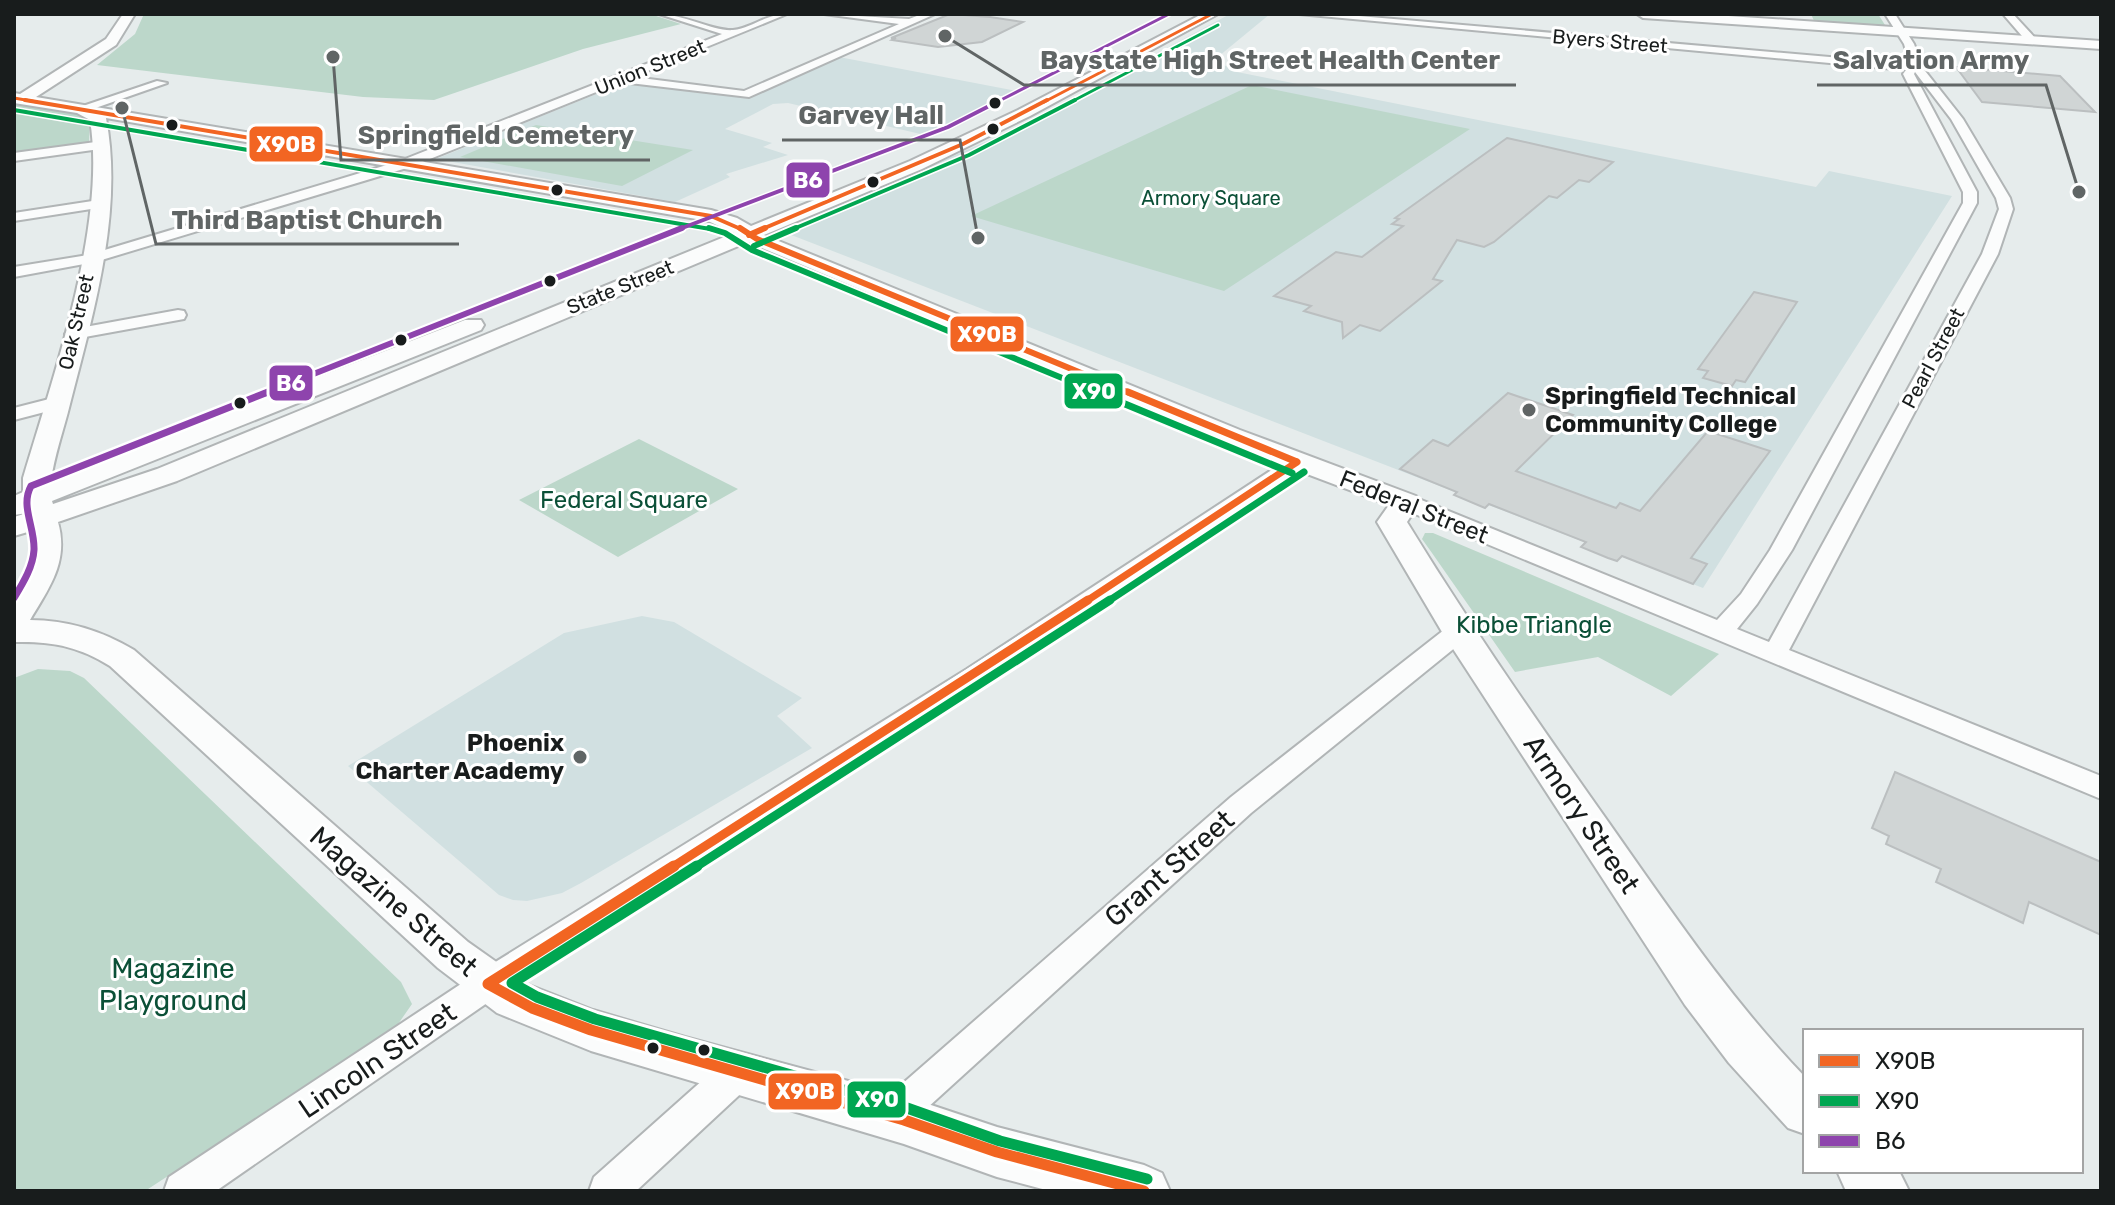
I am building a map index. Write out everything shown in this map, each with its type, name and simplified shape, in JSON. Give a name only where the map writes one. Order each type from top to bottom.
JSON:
[{"type":"main road","points":[[17,99],[107,45],[118,35],[129,14]]},
{"type":"main road","name":"State Street","points":[[27,512],[167,475],[488,342],[739,228],[967,131],[1195,14]]},
{"type":"main road","name":"State Street","points":[[27,512],[460,330],[916,165],[1024,113],[1212,14]]},
{"type":"main road","points":[[1643,14],[1756,18],[2101,45]]},
{"type":"main road","name":"Federal Street","points":[[17,99],[704,214],[1297,462],[1406,502]]},
{"type":"main road","name":"Oak Street","points":[[14,620],[44,570],[48,544],[27,512],[74,334],[99,204],[103,145],[98,117],[80,109]]},
{"type":"main road","points":[[103,145],[114,129],[138,118]]},
{"type":"main road","points":[[897,160],[916,165]]},
{"type":"main road","points":[[460,330],[488,342]]},
{"type":"main road","name":"Armory Street","points":[[1406,502],[1392,522],[1458,632],[1701,991],[1746,1048],[1803,1109]]},
{"type":"main road","points":[[14,544],[27,512]]},
{"type":"main road","name":"Magazine Street","points":[[14,631],[44,629],[68,634],[111,649],[136,665],[175,706],[488,984],[513,999],[549,1015],[736,1074],[891,1117],[997,1152],[1144,1191]]},
{"type":"main road","points":[[1864,1173],[1883,1191]]},
{"type":"street","points":[[664,14],[732,34]]},
{"type":"street","name":"Union Street","points":[[14,272],[90,259],[405,164],[782,14]]},
{"type":"street","points":[[829,14],[911,22]]},
{"type":"street","points":[[621,79],[745,95],[930,14]]},
{"type":"street","name":"Byers Street","points":[[1304,14],[1917,68]]},
{"type":"street","name":"Pearl Street","points":[[1775,653],[1990,254],[2006,206],[1950,109],[1917,68],[1909,44],[1890,14]]},
{"type":"street","points":[[2008,14],[2032,41]]},
{"type":"street","points":[[1457,28],[1463,15]]},
{"type":"street","name":"Pearl Street","points":[[1721,631],[1749,599],[1781,550],[1970,203],[1971,194],[1964,179],[1908,74],[1917,68]]},
{"type":"street","points":[[80,109],[161,83]]},
{"type":"street","points":[[1925,107],[1950,109]]},
{"type":"street","points":[[14,157],[103,145]]},
{"type":"street","points":[[1964,179],[1994,182]]},
{"type":"street","points":[[14,217],[99,204]]},
{"type":"street","points":[[74,334],[178,315]]},
{"type":"street","points":[[14,414],[57,403]]},
{"type":"street","name":"Lincoln Street","points":[[183,1191],[488,984],[919,712],[1297,462]]},
{"type":"street","name":"Federal Street","points":[[1406,502],[2101,788]]},
{"type":"street","name":"Grant Street","points":[[891,1117],[1241,805],[1458,632]]},
{"type":"street","points":[[608,1191],[736,1074]]},
{"type":"shaded area","name":"Springfield Technical Community College","points":[[1230,14],[1270,14],[1219,56],[1220,63],[1237,72],[1816,187],[1829,171],[1952,196],[1703,588],[781,231],[1020,127]]},
{"type":"shaded area","points":[[839,57],[1022,92],[929,136],[788,103],[773,104],[725,129],[772,143],[763,147],[788,155],[726,174],[730,177],[675,202],[436,159],[636,78],[752,94]]},
{"type":"shaded area","name":"Phoenix Charter Academy","points":[[642,616],[674,622],[802,698],[777,716],[812,748],[581,883],[562,893],[527,901],[499,895],[348,766],[564,633]]},
{"type":"green space","points":[[144,14],[650,14],[681,24],[583,49],[434,100],[363,97],[97,65],[135,34]]},
{"type":"green space","points":[[1811,14],[1878,14],[1885,25],[1815,23]]},
{"type":"green space","name":"Armory Square","points":[[1252,85],[1470,129],[1224,291],[971,216]]},
{"type":"green space","points":[[14,103],[83,114],[90,118],[89,143],[14,154]]},
{"type":"green space","points":[[536,125],[693,150],[622,186],[460,157]]},
{"type":"green space","name":"Federal Square","points":[[639,439],[738,489],[618,557],[519,500]]},
{"type":"green space","name":"Kibbe Triangle","points":[[1425,533],[1433,533],[1719,654],[1671,696],[1598,657],[1515,672],[1422,539]]},
{"type":"green space","name":"Magazine Playground","points":[[38,669],[70,671],[84,678],[401,982],[412,1004],[396,1027],[145,1191],[14,1191],[14,678]]},
{"type":"building","points":[[950,14],[1023,22],[982,42],[938,47],[891,38]]},
{"type":"building","points":[[1956,67],[2060,76],[2095,112],[1982,102]]},
{"type":"building","points":[[1507,138],[1613,162],[1589,182],[1579,180],[1557,198],[1549,196],[1484,247],[1457,240],[1433,279],[1442,281],[1380,331],[1360,325],[1343,338],[1342,322],[1304,311],[1311,306],[1274,296],[1336,252],[1362,257],[1403,226],[1392,224],[1399,219],[1395,218]]},
{"type":"building","points":[[1754,292],[1797,302],[1745,382],[1736,380],[1732,386],[1703,378],[1708,371],[1698,369]]},
{"type":"building","points":[[1508,393],[1573,415],[1516,471],[1616,508],[1620,503],[1640,511],[1708,431],[1770,451],[1691,558],[1707,564],[1693,584],[1622,556],[1617,561],[1608,558],[1581,547],[1586,542],[1489,504],[1485,508],[1454,495],[1457,492],[1400,469],[1433,440],[1448,446]]},
{"type":"building","points":[[1895,772],[2101,862],[2101,935],[2029,902],[2023,923],[1936,882],[1941,869],[1886,844],[1889,836],[1872,828]]},
{"type":"transit line","name":"B6","points":[[14,598],[33,559],[33,538],[25,497],[31,486],[726,211],[948,127],[1169,14]]},
{"type":"transit line","name":"X90B","points":[[749,235],[963,144],[1212,14]]},
{"type":"transit line","name":"X90","points":[[754,246],[969,155],[1218,25]]},
{"type":"transit line","name":"X90B","points":[[14,98],[711,216],[730,222],[757,239],[1297,462]]},
{"type":"transit line","name":"X90","points":[[14,110],[708,228],[725,233],[752,250],[1292,473]]},
{"type":"transit line","name":"X90B","points":[[1144,1191],[997,1152],[904,1120],[591,1030],[532,1008],[488,984],[976,675],[1297,462]]},
{"type":"transit line","name":"X90","points":[[1147,1179],[1000,1141],[907,1108],[595,1019],[537,997],[512,983],[982,685],[1304,472]]},
{"type":"place","name":"Baystate High Street Health Center","points":[[945,36]]},
{"type":"place","name":"Springfield Cemetery","points":[[333,57]]},
{"type":"place","name":"Third Baptist Church","points":[[122,108]]},
{"type":"place","name":"Salvation Army","points":[[2079,192]]},
{"type":"place","name":"Garvey Hall","points":[[978,238]]},
{"type":"place","name":"Springfield Technical Community College","points":[[1529,410]]},
{"type":"place","name":"Phoenix Charter Academy","points":[[580,757]]}]
